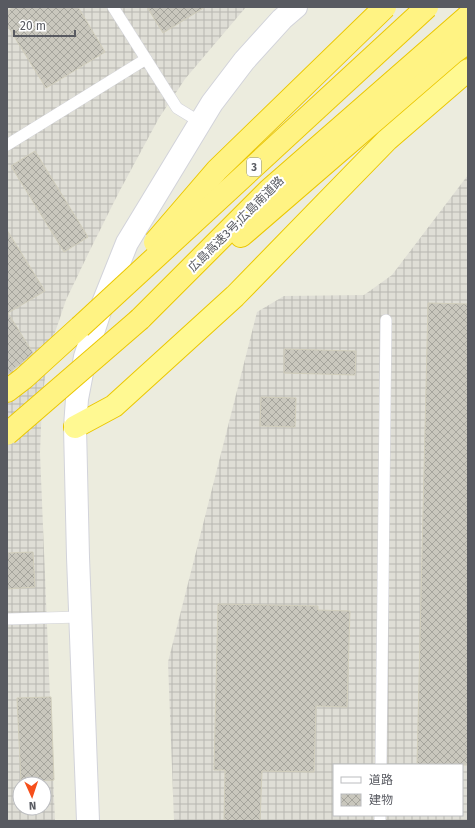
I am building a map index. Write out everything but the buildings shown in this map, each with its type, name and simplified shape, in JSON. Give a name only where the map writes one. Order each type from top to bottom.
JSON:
[{"type":"highway","points":[[80,327],[217,170],[385,7]]},
{"type":"highway","name":"3","points":[[7,390],[24,378],[80,327],[427,7]]},
{"type":"highway","name":"広島高速3号;広島南道路","points":[[7,434],[140,319],[268,190],[468,16]]},
{"type":"highway","points":[[140,319],[275,207],[468,42]]},
{"type":"highway","points":[[75,428],[114,406],[235,296],[387,140],[468,70]]},
{"type":"street","points":[[88,821],[80,617],[75,428],[77,399],[85,357],[101,308],[127,243],[212,103],[244,61],[282,19],[296,7]]},
{"type":"lane","points":[[113,7],[177,108],[200,122]]},
{"type":"lane","points":[[7,145],[146,59]]},
{"type":"lane","points":[[381,764],[386,320]]},
{"type":"lane","points":[[7,619],[80,617]]},
{"type":"shaded area","points":[[7,7],[246,7],[185,79],[159,118],[118,194],[66,300],[48,353],[42,402],[40,453],[55,821],[7,821]]},
{"type":"shaded area","points":[[468,175],[468,821],[174,821],[168,662],[257,312],[284,296],[364,295],[392,275]]}]
